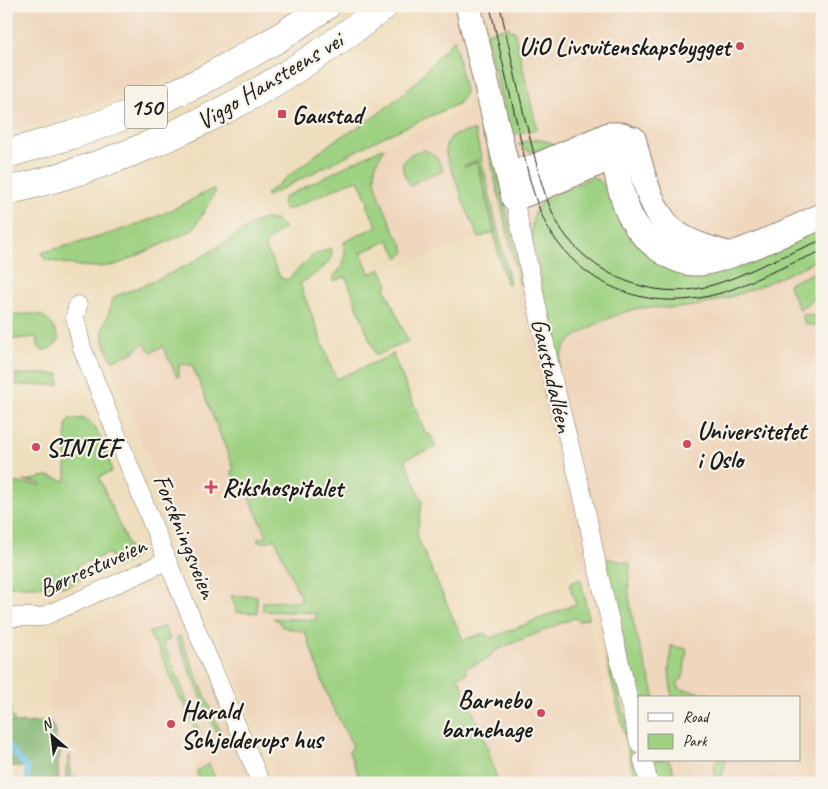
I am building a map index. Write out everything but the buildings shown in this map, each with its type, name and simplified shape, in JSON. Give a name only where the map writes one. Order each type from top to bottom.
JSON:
[{"type":"highway","name":"Viggo Hansteens vei","points":[[6,154],[72,135],[135,112],[202,81],[276,39],[326,6]]},
{"type":"highway","name":"Viggo Hansteens vei","points":[[6,191],[42,182],[127,154],[206,119],[237,103],[309,60],[384,6]]},
{"type":"highway","points":[[6,138],[91,113],[168,83],[227,55],[276,39]]},
{"type":"street","name":"Gaustadalléen","points":[[468,6],[511,186],[551,372],[585,505],[597,566],[638,739]]},
{"type":"street","points":[[511,186],[533,191],[619,143],[623,196],[630,216],[641,233],[652,243],[678,259],[689,262],[700,263],[731,255],[768,241],[822,216]]},
{"type":"street","name":"Forskningsveien","points":[[78,305],[75,318],[82,348],[167,560],[261,783]]},
{"type":"street","name":"Børrestuveien","points":[[6,617],[42,617],[167,560]]},
{"type":"street","points":[[644,762],[649,783]]},
{"type":"shaded area","points":[[6,6],[298,6],[280,22],[185,69],[139,89],[78,112],[6,131]]},
{"type":"shaded area","name":"Universitetet i Oslo","points":[[422,6],[822,6],[822,783],[632,783],[502,229],[405,264],[351,164],[391,143],[468,109],[454,40],[430,33]]},
{"type":"shaded area","name":"Rikshospitalet","points":[[143,331],[207,356],[386,783],[279,783],[104,348]]},
{"type":"shaded area","points":[[176,581],[261,783],[28,783],[25,739],[56,732],[50,722],[50,680],[58,679],[58,635],[139,603]]},
{"type":"shaded area","name":"Barnebo barnehage","points":[[574,618],[579,621],[589,618],[625,783],[498,783],[488,749],[458,676],[466,673],[465,668],[488,659],[494,651]]},
{"type":"green space","points":[[509,27],[510,31],[514,30],[537,129],[511,135],[485,33]]},
{"type":"green space","points":[[454,39],[465,91],[463,98],[458,104],[381,138],[268,196],[266,195],[335,140],[378,114],[400,96],[415,83]]},
{"type":"green space","points":[[475,131],[509,284],[503,273],[494,234],[495,230],[478,160],[464,166],[477,162],[494,232],[479,238],[461,197],[446,155],[446,145],[451,137]]},
{"type":"green space","points":[[536,139],[550,142],[554,145],[541,151],[529,151],[520,146],[519,143]]},
{"type":"green space","points":[[382,148],[384,149],[375,168],[375,181],[380,198],[405,252],[398,258],[389,240],[361,253],[370,274],[381,269],[388,285],[385,288],[408,341],[376,356],[346,277],[333,281],[332,279],[344,262],[344,242],[377,226],[358,180],[290,209],[285,209],[282,203],[283,198]]},
{"type":"green space","points":[[424,150],[434,155],[443,171],[415,182],[410,186],[403,171],[404,162],[412,154]]},
{"type":"green space","points":[[488,150],[492,150],[524,283],[521,285],[519,282]]},
{"type":"green space","points":[[592,177],[606,188],[658,257],[822,228],[822,258],[768,283],[726,298],[688,307],[640,308],[611,317],[571,340],[563,351],[559,367],[532,238],[533,218],[543,200]]},
{"type":"green space","points":[[212,189],[216,191],[192,230],[121,263],[103,267],[83,266],[45,259],[42,255],[43,252],[101,236],[145,221]]},
{"type":"green space","points":[[266,219],[277,221],[285,227],[266,243],[265,247],[281,278],[287,280],[312,256],[331,248],[332,250],[329,261],[316,274],[300,284],[336,379],[394,354],[426,434],[430,434],[436,447],[405,459],[422,502],[417,533],[418,539],[463,640],[484,633],[491,638],[576,604],[569,584],[579,579],[581,580],[589,618],[579,621],[574,618],[494,651],[488,659],[465,668],[467,673],[458,676],[488,749],[498,783],[362,783],[349,752],[353,746],[330,702],[305,632],[282,627],[280,622],[273,618],[316,620],[316,613],[263,611],[263,602],[302,601],[275,539],[258,542],[258,538],[267,536],[241,480],[236,482],[231,471],[234,469],[192,365],[179,364],[179,376],[177,377],[163,347],[151,352],[143,343],[135,352],[133,349],[133,353],[112,360],[105,345],[103,327],[111,302],[116,296],[182,268],[256,222]]},
{"type":"green space","points":[[822,269],[822,294],[799,309],[788,284]]},
{"type":"green space","points":[[801,314],[822,317],[822,325],[806,325]]},
{"type":"green space","points":[[39,315],[47,319],[59,339],[54,346],[47,350],[41,350],[37,337],[6,340],[6,316]]},
{"type":"green space","points":[[16,374],[59,374],[59,385],[16,385]]},
{"type":"green space","points":[[69,419],[86,419],[98,434],[112,470],[99,477],[131,552],[141,549],[134,558],[116,567],[109,553],[77,566],[82,579],[68,586],[6,586],[6,482],[41,485],[41,483],[24,481],[48,476],[66,481],[66,426]]},
{"type":"green space","points":[[604,558],[630,563],[629,598],[632,615],[654,696],[638,696],[638,703]]},
{"type":"green space","points":[[231,596],[257,596],[257,613],[236,612]]},
{"type":"green space","points":[[164,626],[170,639],[163,643],[201,734],[197,736],[183,700],[181,701],[156,643],[154,644],[149,633]]},
{"type":"green space","points":[[180,636],[220,731],[216,732],[176,638]]},
{"type":"green space","points":[[671,646],[687,649],[683,678],[678,682],[680,689],[720,696],[672,696],[669,671]]},
{"type":"green space","points":[[611,657],[641,783],[636,783],[607,660]]},
{"type":"green space","points":[[6,705],[11,705],[11,717],[14,718],[14,723],[6,723]]},
{"type":"green space","points":[[50,722],[56,732],[56,746],[61,749],[58,764],[59,783],[28,783],[27,768],[6,765],[6,723]]},
{"type":"green space","points":[[70,754],[70,777],[78,778],[78,783],[66,783],[66,769]]},
{"type":"green space","points":[[652,762],[670,762],[677,783],[659,783]]},
{"type":"green space","points":[[716,762],[725,762],[723,775],[713,777]]},
{"type":"green space","points":[[209,764],[217,783],[201,783],[196,771]]},
{"type":"waterway","points":[[6,743],[27,768],[28,783]]},
{"type":"tram line","points":[[490,6],[537,204],[547,226],[561,247],[577,264],[596,278],[616,289],[638,296],[661,300],[685,300],[730,290],[822,251]]},
{"type":"tram line","points":[[500,6],[528,132],[549,205],[568,239],[582,254],[598,266],[635,284],[655,289],[675,291],[695,289],[730,279],[822,240]]},
{"type":"place","name":"UiO Livsvitenskapsbygget","points":[[740,46]]},
{"type":"place","name":"Gaustad","points":[[282,114]]},
{"type":"place","name":"Universitetet i Oslo","points":[[687,444]]},
{"type":"place","name":"SINTEF","points":[[36,447]]},
{"type":"place","name":"Rikshospitalet","points":[[211,487]]},
{"type":"place","name":"Barnebo barnehage","points":[[541,713]]},
{"type":"place","name":"Harald Schjelderups hus","points":[[171,724]]}]
